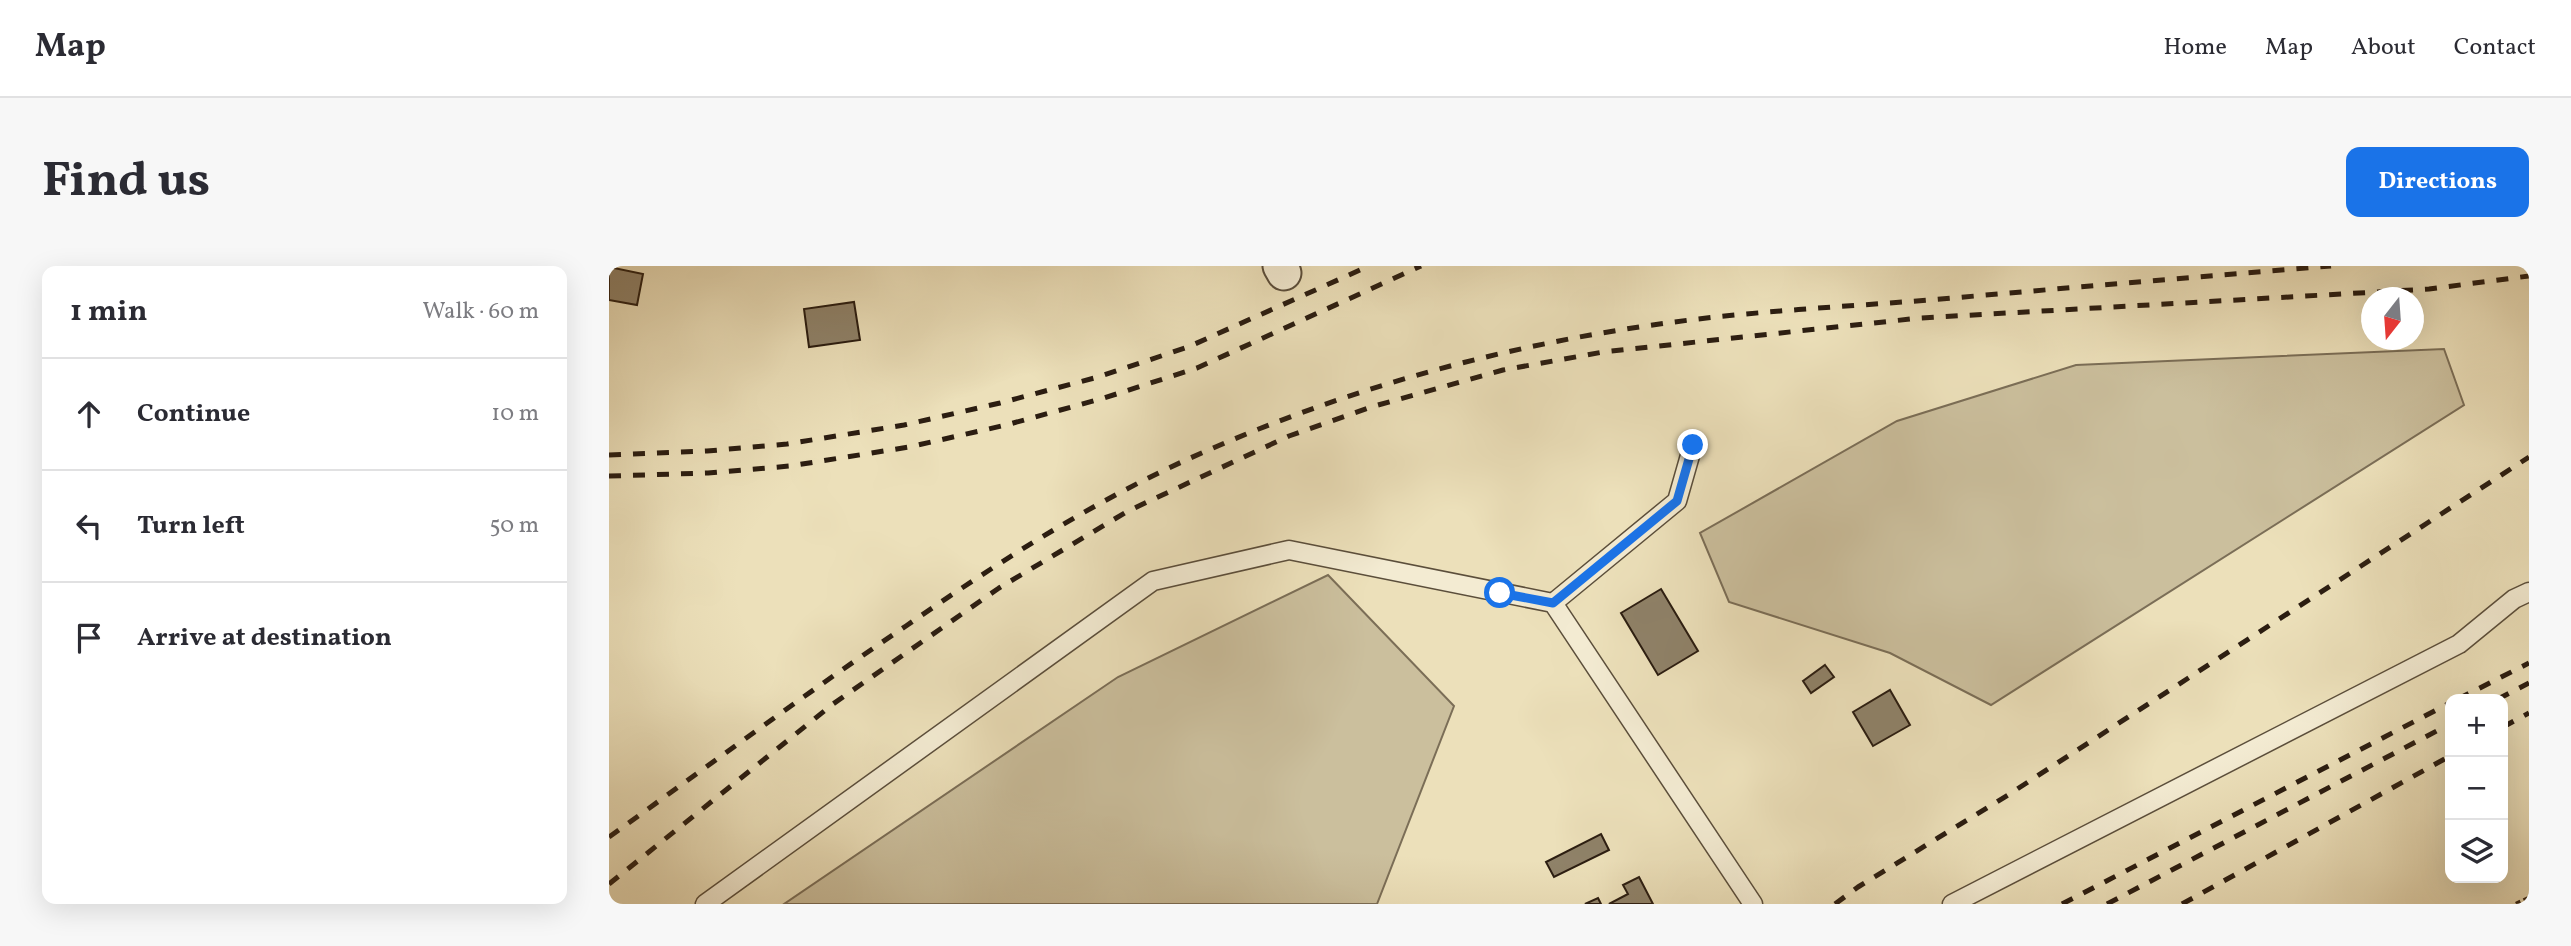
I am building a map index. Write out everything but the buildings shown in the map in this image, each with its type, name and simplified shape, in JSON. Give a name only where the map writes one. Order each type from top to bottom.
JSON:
[{"type":"lane","points":[[1553,603],[1677,501],[1693,445]]},
{"type":"lane","points":[[705,904],[1153,581],[1289,550],[1553,603],[1753,904]]},
{"type":"lane","points":[[1952,904],[2459,644],[2514,599],[2529,592]]},
{"type":"path","points":[[2516,904],[2529,898]]},
{"type":"shaded area","points":[[2444,349],[2464,405],[1991,705],[1890,653],[1729,602],[1700,533],[1897,421],[2076,365]]},
{"type":"shaded area","points":[[1328,575],[1454,706],[1377,904],[784,904],[1118,677]]},
{"type":"railway","points":[[609,455],[787,444],[904,425],[1000,403],[1098,377],[1188,347],[1369,266]]},
{"type":"railway","points":[[609,476],[708,473],[790,466],[909,447],[1006,425],[1104,398],[1197,368],[1421,266]]},
{"type":"railway","points":[[609,837],[868,652],[977,578],[1051,532],[1165,470],[1263,427],[1323,405],[1446,367],[1509,352],[1571,339],[1698,319],[2331,266]]},
{"type":"railway","points":[[609,884],[833,704],[999,588],[1128,511],[1289,436],[1371,407],[1503,370],[1603,352],[1920,318],[2429,289],[2529,276]]},
{"type":"railway","points":[[1835,904],[2529,457]]},
{"type":"railway","points":[[2468,694],[2529,663]]},
{"type":"railway","points":[[2508,694],[2529,683]]},
{"type":"railway","points":[[2062,904],[2445,706]]},
{"type":"railway","points":[[2508,724],[2529,713]]},
{"type":"railway","points":[[2107,904],[2445,727]]},
{"type":"railway","points":[[2182,904],[2448,757]]},
{"type":"route","points":[[1500,593],[1553,603],[1677,501],[1693,445]]}]
